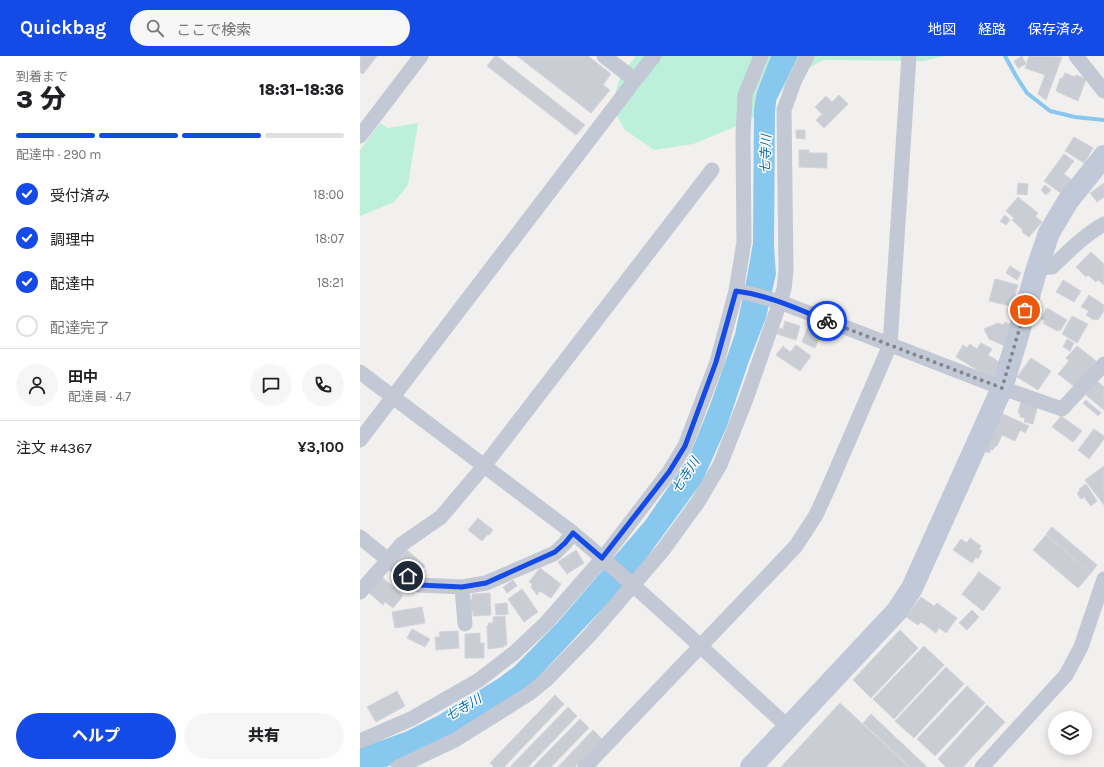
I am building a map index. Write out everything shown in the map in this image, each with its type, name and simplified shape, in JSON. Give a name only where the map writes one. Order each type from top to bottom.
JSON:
[{"type":"street","points":[[360,136],[421,56]]},
{"type":"street","points":[[604,56],[635,80]]},
{"type":"street","points":[[360,440],[654,56]]},
{"type":"street","points":[[360,741],[411,719],[479,680],[514,653],[546,623],[602,558],[669,472],[685,446],[740,292],[744,242],[743,136],[745,95],[761,56]]},
{"type":"street","points":[[398,767],[455,740],[530,693],[546,680],[589,636],[668,544],[698,502],[720,465],[746,399],[776,301],[784,290],[786,270],[784,110],[794,82],[807,56]]},
{"type":"street","points":[[585,767],[796,546],[816,516],[890,345],[909,56]]},
{"type":"street","points":[[1076,56],[1104,91]]},
{"type":"street","points":[[750,767],[897,611],[912,588],[1002,388],[1014,352],[1037,268],[1049,233],[1068,201],[1104,156]]},
{"type":"street","points":[[360,592],[402,544],[441,517],[484,466],[712,170]]},
{"type":"street","points":[[1037,268],[1052,268],[1065,254],[1094,230],[1104,224]]},
{"type":"street","points":[[740,292],[776,301],[1002,388],[1062,409],[1104,364]]},
{"type":"street","points":[[360,372],[573,533],[634,585],[788,727]]},
{"type":"street","points":[[360,537],[419,585],[462,587],[486,583],[555,552],[573,533]]},
{"type":"street","points":[[982,767],[1066,675],[1081,647],[1104,580]]},
{"type":"street","points":[[462,587],[465,624]]},
{"type":"green space","points":[[636,56],[945,56],[924,61],[823,60],[798,74],[749,121],[693,144],[654,150],[624,129],[612,105],[621,74]]},
{"type":"green space","points":[[380,123],[388,128],[418,123],[408,185],[394,202],[360,216],[360,150]]},
{"type":"water","name":"七寺川","points":[[771,56],[798,56],[776,101],[774,247],[776,274],[766,318],[749,361],[727,426],[702,482],[634,575],[530,686],[433,746],[386,767],[360,767],[360,748],[405,732],[439,715],[499,678],[515,666],[558,622],[645,521],[689,457],[710,405],[735,334],[747,277],[753,243],[754,109],[757,92]]},
{"type":"building","points":[[360,56],[377,56],[363,74],[360,72]]},
{"type":"building","points":[[495,56],[497,56],[585,125],[576,135],[487,66]]},
{"type":"building","points":[[517,56],[588,56],[611,74],[603,85],[610,90],[591,113]]},
{"type":"building","points":[[1022,56],[1026,64],[1018,68],[1014,61]]},
{"type":"building","points":[[1029,56],[1062,57],[1046,100],[1038,94],[1045,75],[1025,68]]},
{"type":"building","points":[[1065,73],[1086,79],[1078,101],[1056,91],[1060,78],[1062,79]]},
{"type":"building","points":[[839,95],[848,104],[824,128],[816,120],[822,114],[815,107],[826,96],[832,102]]},
{"type":"building","points":[[796,130],[805,130],[805,139],[796,138]]},
{"type":"building","points":[[1074,137],[1093,148],[1084,163],[1065,151]]},
{"type":"building","points":[[799,150],[809,150],[809,153],[827,153],[827,168],[799,167]]},
{"type":"building","points":[[1064,154],[1074,161],[1064,174],[1072,180],[1062,194],[1044,181]]},
{"type":"building","points":[[1018,183],[1028,184],[1027,195],[1017,194]]},
{"type":"building","points":[[1104,183],[1104,197],[1097,202],[1090,193]]},
{"type":"building","points":[[1045,185],[1051,190],[1046,195],[1041,190]]},
{"type":"building","points":[[1018,197],[1038,213],[1035,216],[1042,222],[1029,237],[1022,232],[1023,230],[1012,220],[1014,218],[1006,211]]},
{"type":"building","points":[[1005,215],[1010,220],[1006,225],[1000,221]]},
{"type":"building","points":[[1091,252],[1104,264],[1104,285],[1098,280],[1096,282],[1088,275],[1086,277],[1076,267]]},
{"type":"building","points":[[1010,266],[1021,273],[1017,280],[1006,273]]},
{"type":"building","points":[[995,279],[1018,285],[1014,298],[1018,299],[1015,307],[989,301]]},
{"type":"building","points":[[1063,280],[1081,291],[1074,302],[1056,292]]},
{"type":"building","points":[[1089,295],[1104,305],[1104,311],[1098,320],[1094,320],[1086,315],[1089,311],[1081,307]]},
{"type":"building","points":[[1047,308],[1067,320],[1060,331],[1057,331],[1043,323],[1045,321],[1041,319]]},
{"type":"building","points":[[1072,316],[1088,324],[1077,343],[1062,334]]},
{"type":"building","points":[[785,321],[800,326],[796,340],[777,334],[779,328],[783,329]]},
{"type":"building","points":[[1005,322],[1012,325],[1007,347],[989,339],[984,329],[998,323],[1003,325]]},
{"type":"building","points":[[808,326],[822,332],[815,348],[802,342]]},
{"type":"building","points":[[1067,339],[1074,343],[1070,351],[1063,347]]},
{"type":"building","points":[[981,343],[992,349],[988,355],[1001,363],[992,379],[956,357],[963,345],[967,348],[970,344],[977,349]]},
{"type":"building","points":[[796,345],[811,356],[800,371],[776,355],[783,346],[790,352]]},
{"type":"building","points":[[1077,346],[1096,361],[1075,387],[1058,374],[1069,361],[1066,358]]},
{"type":"building","points":[[1031,358],[1051,371],[1038,390],[1017,377]]},
{"type":"building","points":[[1097,381],[1104,387],[1104,410],[1086,395]]},
{"type":"building","points":[[1086,400],[1101,413],[1098,416],[1083,403]]},
{"type":"building","points":[[1021,401],[1038,405],[1033,424],[1024,422],[1025,418],[1020,417],[1020,413],[1018,413]]},
{"type":"building","points":[[1001,413],[1029,426],[1025,433],[1020,430],[1015,441],[1002,435],[997,446],[995,446],[993,450],[991,449],[989,453],[984,451]]},
{"type":"building","points":[[1061,416],[1082,431],[1073,442],[1052,427]]},
{"type":"building","points":[[1094,429],[1104,436],[1104,439],[1089,459],[1078,450]]},
{"type":"building","points":[[1104,466],[1104,505],[1085,480]]},
{"type":"building","points":[[1086,484],[1097,501],[1091,506],[1084,497],[1081,499],[1077,493],[1080,491],[1079,489]]},
{"type":"building","points":[[478,518],[493,530],[482,541],[468,530]]},
{"type":"building","points":[[1052,527],[1097,565],[1091,573],[1046,534]]},
{"type":"building","points":[[1046,535],[1091,573],[1078,588],[1033,550]]},
{"type":"building","points":[[970,538],[981,546],[979,549],[982,551],[978,559],[976,557],[972,563],[953,550],[961,539],[967,543]]},
{"type":"building","points":[[407,550],[425,566],[417,575],[398,561]]},
{"type":"building","points":[[576,550],[584,563],[567,574],[558,562]]},
{"type":"building","points":[[540,568],[561,584],[551,598],[540,591],[537,595],[531,587],[532,584],[529,582]]},
{"type":"building","points":[[979,572],[1001,588],[983,611],[962,594]]},
{"type":"building","points":[[381,576],[403,596],[393,608],[385,602],[383,605],[368,592]]},
{"type":"building","points":[[513,580],[517,586],[507,593],[503,587]]},
{"type":"building","points":[[522,589],[538,612],[524,622],[508,599]]},
{"type":"building","points":[[490,593],[491,615],[473,616],[473,611],[471,612],[470,600],[472,600],[472,594]]},
{"type":"building","points":[[921,597],[934,606],[937,603],[957,618],[946,633],[939,628],[936,633],[921,622],[918,625],[906,617]]},
{"type":"building","points":[[507,603],[508,614],[496,615],[495,604]]},
{"type":"building","points":[[422,607],[425,623],[395,628],[392,612]]},
{"type":"building","points":[[972,610],[979,617],[967,630],[959,623]]},
{"type":"building","points":[[505,616],[507,645],[504,645],[504,647],[488,649],[488,623],[493,623],[493,617]]},
{"type":"building","points":[[412,629],[430,639],[425,647],[407,638]]},
{"type":"building","points":[[900,630],[918,648],[871,698],[853,680]]},
{"type":"building","points":[[458,631],[459,648],[436,650],[435,637],[440,637],[439,632]]},
{"type":"building","points":[[480,633],[480,643],[484,643],[484,658],[465,658],[465,634]]},
{"type":"building","points":[[924,646],[944,665],[894,719],[873,699]]},
{"type":"building","points":[[946,667],[964,684],[914,738],[895,721]]},
{"type":"building","points":[[967,686],[985,703],[935,756],[917,739]]},
{"type":"building","points":[[397,691],[405,706],[376,722],[367,707]]},
{"type":"building","points":[[555,695],[564,704],[504,767],[494,767],[490,763]]},
{"type":"building","points":[[840,703],[909,767],[781,767]]},
{"type":"building","points":[[987,705],[1005,722],[963,767],[946,767],[938,759]]},
{"type":"building","points":[[568,707],[577,716],[528,767],[510,767]]},
{"type":"building","points":[[871,714],[927,767],[910,767],[863,723]]},
{"type":"building","points":[[580,719],[589,728],[551,767],[533,767]]},
{"type":"building","points":[[593,730],[602,739],[575,767],[558,767]]},
{"type":"waterway","points":[[1005,56],[1027,93],[1050,111],[1075,117],[1104,120]]},
{"type":"way so far","points":[[827,321],[1002,388],[1025,310]]},
{"type":"route","points":[[408,576],[419,585],[462,587],[486,583],[555,552],[573,533],[602,558],[669,472],[685,446],[716,362],[736,291],[780,302],[827,321]]}]
